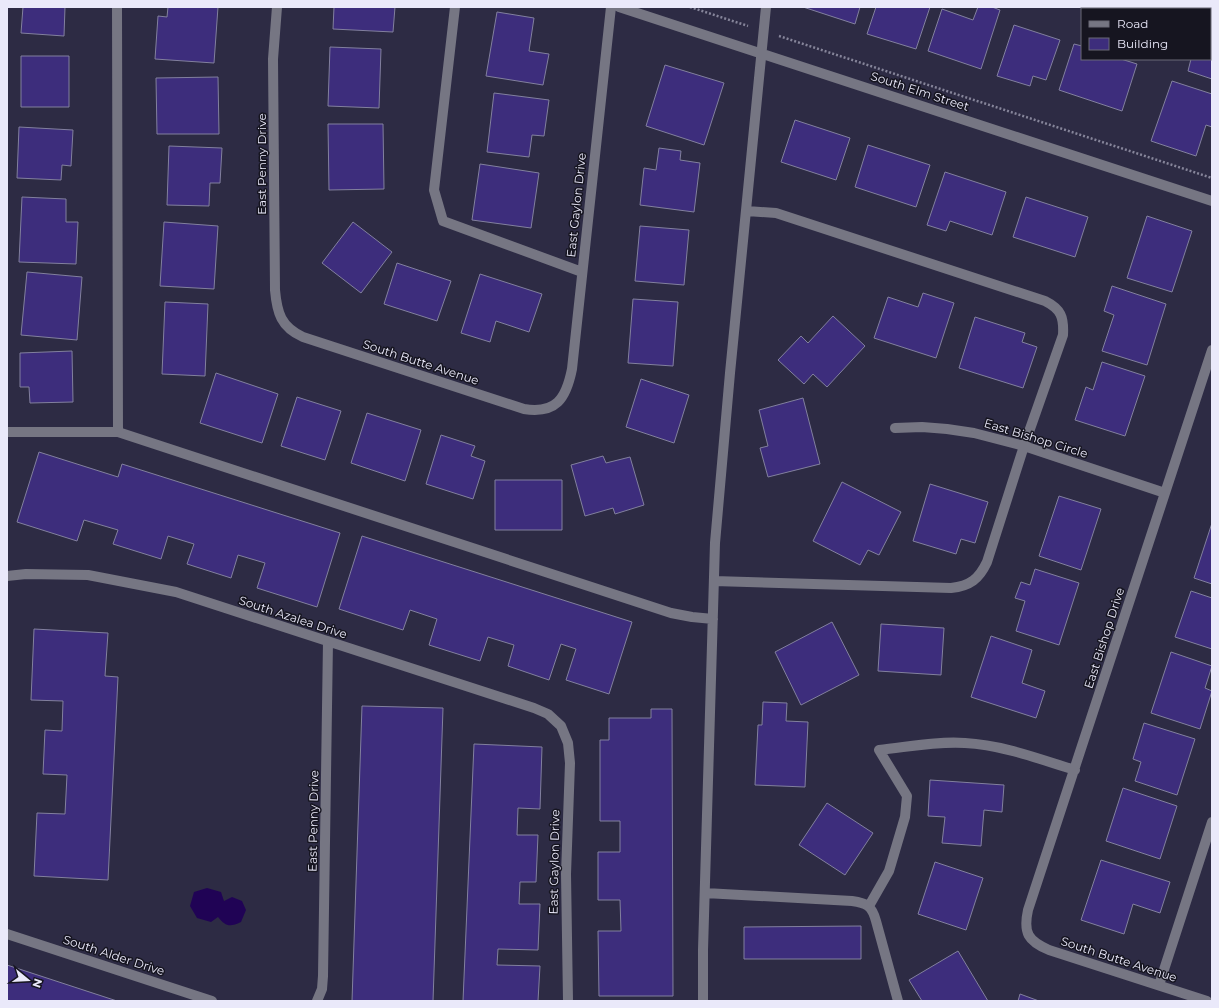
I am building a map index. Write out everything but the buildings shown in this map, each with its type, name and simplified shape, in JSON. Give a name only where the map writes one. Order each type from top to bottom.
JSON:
[{"type":"street","points":[[117,7],[118,432]]},
{"type":"street","name":"East Penny Drive","points":[[277,7],[273,59],[275,290],[281,319]]},
{"type":"street","points":[[455,7],[434,190],[443,221],[582,272]]},
{"type":"street","name":"East Gaylon Drive","points":[[558,403],[565,393],[572,369],[611,7]]},
{"type":"street","name":"South Elm Street","points":[[619,7],[1212,201]]},
{"type":"street","points":[[703,1001],[703,950],[712,619],[719,496],[766,7]]},
{"type":"street","points":[[714,581],[951,588],[963,586],[973,581],[982,572],[987,562],[1024,446],[1063,335],[1064,325],[1061,314],[1054,305],[1045,300],[776,214],[747,211]]},
{"type":"street","name":"South Butte Avenue","points":[[281,319],[288,328],[303,337],[524,409],[535,411],[547,409],[558,403]]},
{"type":"street","name":"East Bishop Drive","points":[[1028,935],[1026,918],[1028,910],[1212,350]]},
{"type":"street","name":"East Bishop Circle","points":[[895,428],[922,427],[974,432],[1024,446],[1165,492]]},
{"type":"street","points":[[7,432],[118,432],[671,613],[712,619]]},
{"type":"street","name":"South Azalea Drive","points":[[7,576],[26,574],[88,575],[176,592],[534,708],[548,714],[561,726]]},
{"type":"street","name":"East Penny Drive","points":[[318,1001],[322,989],[323,976],[328,642]]},
{"type":"street","name":"East Gaylon Drive","points":[[561,726],[568,743],[570,763],[566,874],[568,1001]]},
{"type":"street","points":[[869,906],[889,871],[905,817],[907,796],[880,750],[945,743],[965,743],[1004,749],[1075,770]]},
{"type":"street","points":[[1159,985],[1212,822]]},
{"type":"street","points":[[705,893],[852,901],[861,902],[869,906],[874,913],[898,1001]]},
{"type":"street","name":"South Alder Drive","points":[[7,934],[212,1001]]},
{"type":"street","name":"South Butte Avenue","points":[[1028,935],[1033,942],[1049,950],[1207,1001]]},
{"type":"path","points":[[690,7],[1212,178]]},
{"type":"shaded area","points":[[1093,7],[1171,7],[1171,8]]},
{"type":"shaded area","points":[[207,888],[221,892],[224,901],[232,897],[242,901],[246,910],[241,922],[234,925],[228,925],[223,923],[218,917],[211,922],[197,918],[190,906],[194,892]]}]
